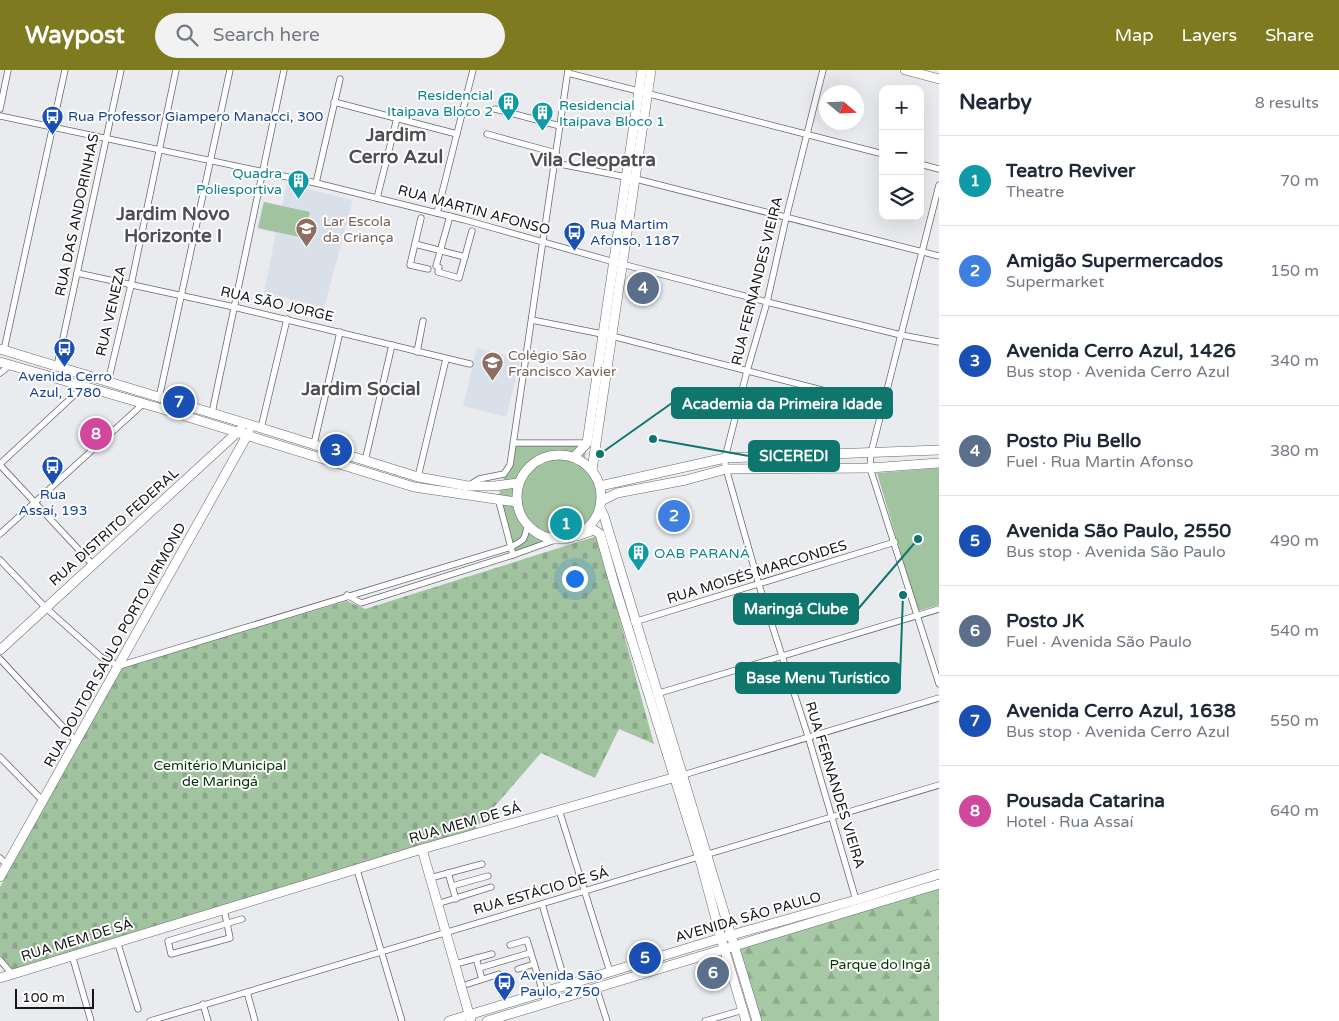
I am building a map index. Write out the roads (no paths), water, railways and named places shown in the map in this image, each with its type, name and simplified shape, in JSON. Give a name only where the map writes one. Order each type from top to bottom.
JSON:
[{"type":"main road","points":[[642,70],[643,94]]},
{"type":"main road","points":[[592,470],[592,444],[607,336],[643,94],[651,70]]},
{"type":"main road","points":[[905,70],[939,79]]},
{"type":"main road","points":[[2,350],[253,425],[418,477],[440,486],[516,502]]},
{"type":"main road","points":[[4,363],[23,364],[27,362],[26,357]]},
{"type":"main road","points":[[4,363],[144,403],[414,487],[494,486],[518,483]]},
{"type":"main road","points":[[41,374],[38,369],[40,364],[57,366]]},
{"type":"main road","points":[[159,408],[178,410],[183,408],[182,404]]},
{"type":"main road","name":"RUA DOUTOR SAULO PORTO VIRMOND","points":[[0,877],[119,666],[242,434],[253,425]]},
{"type":"main road","name":"RUA DISTRITO FEDERAL","points":[[0,650],[242,434]]},
{"type":"main road","points":[[574,458],[592,444]]},
{"type":"main road","points":[[600,486],[725,458],[939,450]]},
{"type":"main road","points":[[631,623],[600,504],[600,486],[592,470],[584,463],[563,455],[541,458],[531,464],[518,483],[516,502],[520,515],[527,526],[540,535],[556,540],[566,539],[594,530],[600,534],[654,694],[703,855],[732,935],[757,1021]]},
{"type":"main road","points":[[577,536],[591,524],[600,504],[618,493],[686,480],[726,469],[870,468],[939,464]]},
{"type":"main road","name":"RUA MEM DE SÁ","points":[[0,978],[422,849],[679,776]]},
{"type":"main road","points":[[422,849],[470,1018]]},
{"type":"main road","points":[[703,855],[720,938],[746,1021]]},
{"type":"main road","points":[[923,888],[924,882],[939,874]]},
{"type":"main road","name":"AVENIDA SÃO PAULO","points":[[449,1021],[470,1018],[566,985],[939,874]]},
{"type":"main road","points":[[900,896],[912,889],[917,881]]},
{"type":"main road","name":"AVENIDA SÃO PAULO","points":[[487,1021],[939,884]]},
{"type":"street","points":[[0,109],[8,70]]},
{"type":"street","points":[[2,350],[65,70]]},
{"type":"street","name":"RUA DAS ANDORINHAS","points":[[57,366],[121,70]]},
{"type":"street","name":"RUA VENEZA","points":[[108,382],[131,285],[176,70]]},
{"type":"street","points":[[160,398],[230,70]]},
{"type":"street","points":[[212,413],[284,70]]},
{"type":"street","points":[[437,213],[474,70]]},
{"type":"street","name":"RUA FERNANDES VIEIRA","points":[[823,70],[766,302],[725,458],[726,469],[759,585],[808,736],[856,900]]},
{"type":"street","points":[[468,486],[479,478],[504,474],[510,465],[568,72],[643,94],[879,153]]},
{"type":"street","points":[[316,183],[340,80]]},
{"type":"street","points":[[334,102],[457,134]]},
{"type":"street","points":[[495,109],[560,126]]},
{"type":"street","name":"RUA MARTIN AFONSO","points":[[0,116],[316,183],[450,216],[766,302],[901,335],[939,342]]},
{"type":"street","points":[[378,198],[397,118]]},
{"type":"street","points":[[487,134],[556,152]]},
{"type":"street","points":[[555,163],[631,179],[939,256]]},
{"type":"street","points":[[924,165],[939,169]]},
{"type":"street","points":[[939,185],[884,406],[870,452],[870,468],[939,684]]},
{"type":"street","points":[[450,216],[436,266],[439,267],[438,272],[459,278],[472,231]]},
{"type":"street","points":[[421,218],[410,265],[428,269]]},
{"type":"street","points":[[415,244],[465,257]]},
{"type":"street","name":"RUA SÃO JORGE","points":[[77,273],[234,306],[470,364]]},
{"type":"street","points":[[253,425],[287,319]]},
{"type":"street","points":[[532,320],[607,336],[884,406]]},
{"type":"street","points":[[417,352],[423,321]]},
{"type":"street","points":[[314,444],[340,332]]},
{"type":"street","points":[[365,461],[392,345]]},
{"type":"street","points":[[418,477],[446,359]]},
{"type":"street","points":[[0,374],[4,363]]},
{"type":"street","points":[[83,386],[0,464],[93,565]]},
{"type":"street","points":[[0,534],[144,403]]},
{"type":"street","points":[[514,443],[592,444]]},
{"type":"street","points":[[498,498],[512,556]]},
{"type":"street","points":[[0,560],[46,608],[101,657],[119,666],[347,595],[511,547],[522,541],[525,537],[527,526]]},
{"type":"street","points":[[347,595],[361,603],[512,556],[556,540]]},
{"type":"street","name":"RUA MOISÉS MARCONDES","points":[[631,623],[895,542]]},
{"type":"street","points":[[654,694],[939,609]]},
{"type":"street","points":[[0,659],[76,741]]},
{"type":"street","name":"RUA MEM DE SÁ","points":[[679,776],[939,698]]},
{"type":"street","points":[[0,757],[43,801]]},
{"type":"street","name":"RUA ESTÁCIO DE SÁ","points":[[150,1021],[939,785]]},
{"type":"street","points":[[560,810],[610,972]]},
{"type":"street","points":[[0,858],[7,865]]},
{"type":"street","points":[[430,878],[482,864]]},
{"type":"street","points":[[357,870],[402,1021]]},
{"type":"street","points":[[448,873],[456,899]]},
{"type":"street","points":[[452,886],[488,876]]},
{"type":"street","points":[[438,904],[491,886]]},
{"type":"street","points":[[542,904],[566,985]]},
{"type":"street","points":[[224,909],[227,924],[230,938],[171,954],[168,941],[227,924],[242,920]]},
{"type":"street","points":[[510,946],[527,940],[546,1003]]},
{"type":"street","points":[[118,941],[138,1009]]},
{"type":"street","points":[[479,968],[530,953]]},
{"type":"street","points":[[459,963],[492,954]]},
{"type":"street","points":[[72,956],[91,1021]]},
{"type":"street","points":[[476,958],[482,980]]},
{"type":"street","points":[[0,960],[12,974]]},
{"type":"street","points":[[518,969],[534,964]]},
{"type":"street","points":[[468,984],[499,974]]},
{"type":"street","points":[[596,987],[607,1021]]},
{"type":"street","points":[[247,992],[255,1021]]},
{"type":"street","points":[[203,1004],[208,1021]]},
{"type":"street","points":[[705,1021],[743,1010]]},
{"type":"place","name":"Residencial Itaipava Bloco 2","points":[[509,122]]},
{"type":"place","name":"Residencial Itaipava Bloco 1","points":[[543,132]]},
{"type":"place","name":"Rua Professor Giampero Manacci, 300","points":[[52,135]]},
{"type":"place","name":"Quadra Poliesportiva","points":[[298,200]]},
{"type":"place","name":"Lar Escola da Criança","points":[[307,248]]},
{"type":"place","name":"Rua Martim Afonso, 1187","points":[[574,251]]},
{"type":"place","name":"Posto Piu Bello","points":[[643,288]]},
{"type":"place","name":"Avenida Cerro Azul, 1780","points":[[65,367]]},
{"type":"place","name":"Colégio São Francisco Xavier","points":[[492,382]]},
{"type":"place","name":"Avenida Cerro Azul, 1638","points":[[179,402]]},
{"type":"place","name":"Pousada Catarina","points":[[96,434]]},
{"type":"place","name":"SICEREDI","points":[[653,439]]},
{"type":"place","name":"Avenida Cerro Azul, 1426","points":[[336,450]]},
{"type":"place","name":"Academia da Primeira Idade","points":[[600,454]]},
{"type":"place","name":"Rua Assaí, 193","points":[[53,485]]},
{"type":"place","name":"Amigão Supermercados","points":[[674,516]]},
{"type":"place","name":"Teatro Reviver","points":[[566,524]]},
{"type":"place","name":"Maringá Clube","points":[[918,539]]},
{"type":"place","name":"OAB PARANÁ","points":[[638,572]]},
{"type":"place","name":"Base Menu Turístico","points":[[903,595]]},
{"type":"place","name":"Avenida São Paulo, 2550","points":[[645,958]]},
{"type":"place","name":"Posto JK","points":[[713,973]]},
{"type":"place","name":"Avenida São Paulo, 2750","points":[[504,1002]]},
{"type":"district","name":"Jardim Cerro Azul","points":[[396,146]]},
{"type":"district","name":"Vila Cleopatra","points":[[593,160]]},
{"type":"district","name":"Jardim Novo Horizonte I","points":[[173,225]]},
{"type":"district","name":"Jardim Social","points":[[361,389]]},
{"type":"park label","name":"Cemitério Municipal de Maringá","points":[[220,774]]},
{"type":"park label","name":"Parque do Ingá","points":[[880,964]]}]
